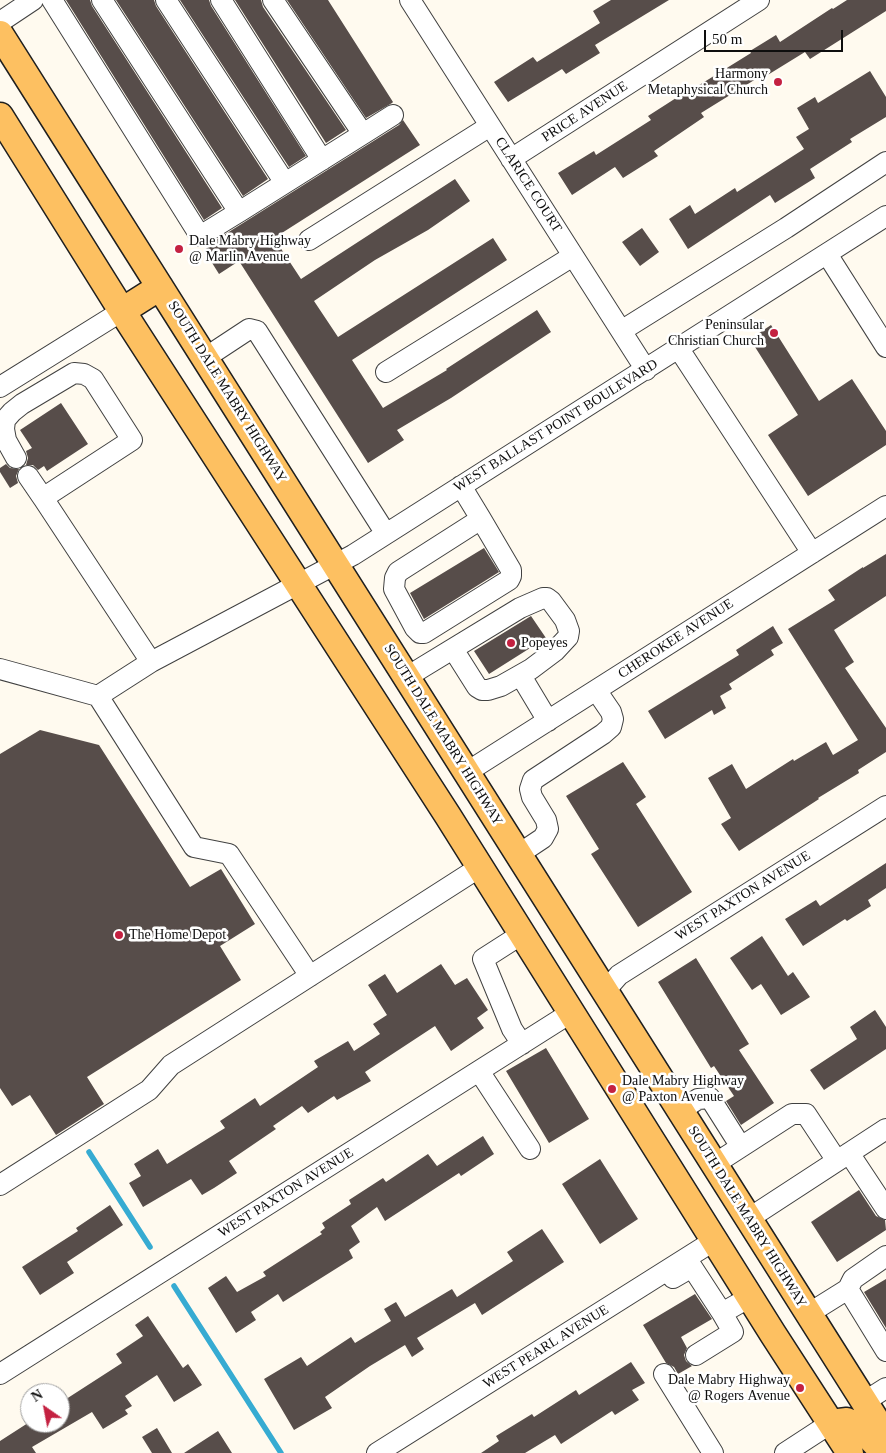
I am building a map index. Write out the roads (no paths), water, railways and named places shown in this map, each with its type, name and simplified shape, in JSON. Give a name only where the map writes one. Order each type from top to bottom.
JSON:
[{"type":"main road","name":"SOUTH DALE MABRY HIGHWAY","points":[[0,34],[8,66],[160,287],[886,1436]]},
{"type":"main road","points":[[0,116],[122,311],[480,866],[773,1334],[850,1453]]},
{"type":"main road","points":[[122,311],[160,287]]},
{"type":"main road","points":[[518,926],[572,978],[589,990],[605,991]]},
{"type":"main road","points":[[572,1012],[587,1008],[604,1018],[663,1085]]},
{"type":"main road","points":[[773,1334],[834,1396],[846,1401],[864,1402]]},
{"type":"main road","points":[[831,1423],[847,1421],[863,1430],[884,1453]]},
{"type":"street","points":[[0,22],[33,0]]},
{"type":"street","points":[[52,0],[200,236],[393,115]]},
{"type":"street","points":[[102,0],[238,212]]},
{"type":"street","points":[[166,0],[285,183]]},
{"type":"street","points":[[221,0],[322,160]]},
{"type":"street","points":[[273,0],[362,134]]},
{"type":"street","name":"CLARICE COURT","points":[[410,0],[646,370]]},
{"type":"street","name":"PRICE AVENUE","points":[[511,159],[759,0]]},
{"type":"street","points":[[309,240],[490,126]]},
{"type":"street","points":[[621,332],[786,228],[886,162]]},
{"type":"street","name":"WEST BALLAST POINT BOULEVARD","points":[[98,696],[151,662],[335,564],[386,534],[886,216]]},
{"type":"street","points":[[827,254],[886,347]]},
{"type":"street","points":[[386,372],[573,256]]},
{"type":"street","points":[[0,387],[122,311]]},
{"type":"street","points":[[205,358],[249,329],[257,331],[386,534]]},
{"type":"street","points":[[679,349],[812,553]]},
{"type":"street","points":[[16,458],[6,440],[4,429],[5,420],[12,412],[74,373],[84,374],[93,379],[132,440],[43,498]]},
{"type":"street","points":[[28,476],[151,662]]},
{"type":"street","points":[[461,486],[481,519],[511,570],[511,576],[509,580],[433,628],[420,633],[415,628],[394,589],[395,578],[398,572],[481,519]]},
{"type":"street","name":"CHEROKEE AVENUE","points":[[467,772],[886,506]]},
{"type":"street","points":[[407,677],[520,608],[543,598],[547,598],[565,620],[569,631],[568,637],[555,651],[521,676],[501,686],[482,690],[478,687],[453,649]]},
{"type":"street","points":[[0,669],[98,696],[194,847],[229,854],[310,976]]},
{"type":"street","points":[[521,676],[548,721]]},
{"type":"street","points":[[519,854],[543,838],[548,829],[546,820],[532,798],[530,789],[533,780],[612,727],[613,719],[611,712],[596,690]]},
{"type":"street","name":"WEST PAXTON AVENUE","points":[[605,991],[619,975],[886,806]]},
{"type":"street","points":[[0,1185],[149,1090],[171,1065],[480,866]]},
{"type":"street","points":[[518,926],[483,959],[512,1029],[522,1044]]},
{"type":"street","name":"WEST PAXTON AVENUE","points":[[0,1374],[572,1012]]},
{"type":"street","points":[[479,1071],[530,1149]]},
{"type":"street","points":[[680,1111],[698,1099],[710,1098],[741,1147]]},
{"type":"street","points":[[713,1165],[792,1114],[806,1114],[886,1209]]},
{"type":"street","points":[[748,1219],[886,1129]]},
{"type":"street","name":"WEST PEARL AVENUE","points":[[378,1453],[715,1240]]},
{"type":"street","points":[[808,1314],[848,1289],[853,1279],[886,1256]]},
{"type":"street","points":[[628,1295],[633,1303],[692,1266],[733,1332],[696,1355]]},
{"type":"street","points":[[848,1289],[886,1351]]},
{"type":"street","points":[[722,1313],[750,1297]]},
{"type":"street","points":[[664,1374],[714,1453]]},
{"type":"street","points":[[864,1402],[886,1388]]},
{"type":"street","points":[[785,1453],[831,1423]]},
{"type":"waterway","points":[[89,1152],[150,1247]]},
{"type":"waterway","points":[[174,1286],[281,1453]]},
{"type":"place","name":"Harmony Metaphysical Church","points":[[778,82]]},
{"type":"place","name":"Dale Mabry Highway @ Marlin Avenue","points":[[179,249]]},
{"type":"place","name":"Peninsular Christian Church","points":[[774,333]]},
{"type":"place","name":"Popeyes","points":[[511,643]]},
{"type":"place","name":"The Home Depot","points":[[119,935]]},
{"type":"place","name":"Dale Mabry Highway @ Paxton Avenue","points":[[612,1089]]},
{"type":"place","name":"Dale Mabry Highway @ Rogers Avenue","points":[[800,1388]]}]
